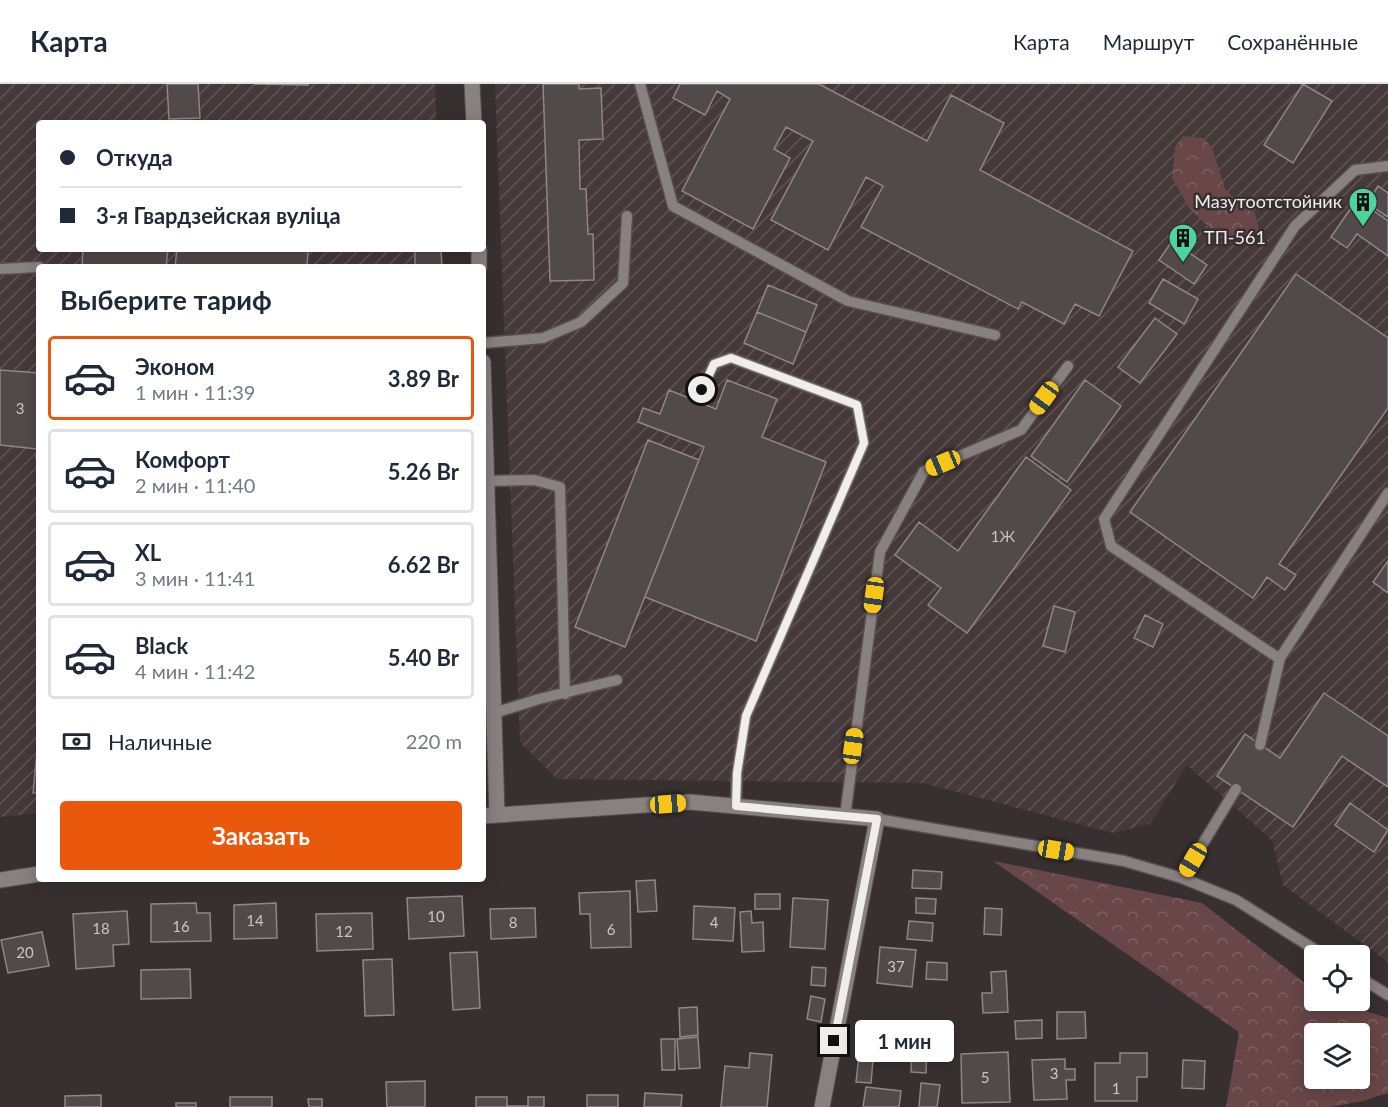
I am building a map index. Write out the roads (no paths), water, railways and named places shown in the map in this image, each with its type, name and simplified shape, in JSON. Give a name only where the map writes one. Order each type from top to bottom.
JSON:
[{"type":"street","points":[[472,84],[474,120]]},
{"type":"street","points":[[486,481],[494,713],[489,769],[490,816],[690,802],[877,819],[822,1107]]},
{"type":"street","points":[[0,880],[36,874]]},
{"type":"lane","points":[[640,84],[673,206],[848,301],[995,335]]},
{"type":"lane","points":[[1280,659],[1111,546],[1104,519],[1295,226],[1355,170],[1388,166]]},
{"type":"lane","points":[[486,343],[543,338],[581,322],[623,283],[627,216]]},
{"type":"lane","points":[[0,269],[36,267]]},
{"type":"lane","points":[[702,390],[714,364],[731,358],[857,405],[864,443],[746,716],[737,773],[736,806]]},
{"type":"lane","points":[[845,816],[880,552],[924,471],[1021,430],[1068,366]]},
{"type":"lane","points":[[486,481],[534,480],[560,487],[565,694]]},
{"type":"lane","points":[[1260,745],[1280,659],[1388,493]]},
{"type":"lane","points":[[494,713],[539,699],[617,680]]},
{"type":"lane","points":[[1182,878],[1236,789]]},
{"type":"lane","points":[[877,819],[1124,861],[1182,878],[1236,900],[1308,945]]},
{"type":"lane","points":[[1370,984],[1388,995]]},
{"type":"place","name":"Мазутоотстойник","points":[[1363,228]]},
{"type":"place","name":"ТП-561","points":[[1183,264]]}]
